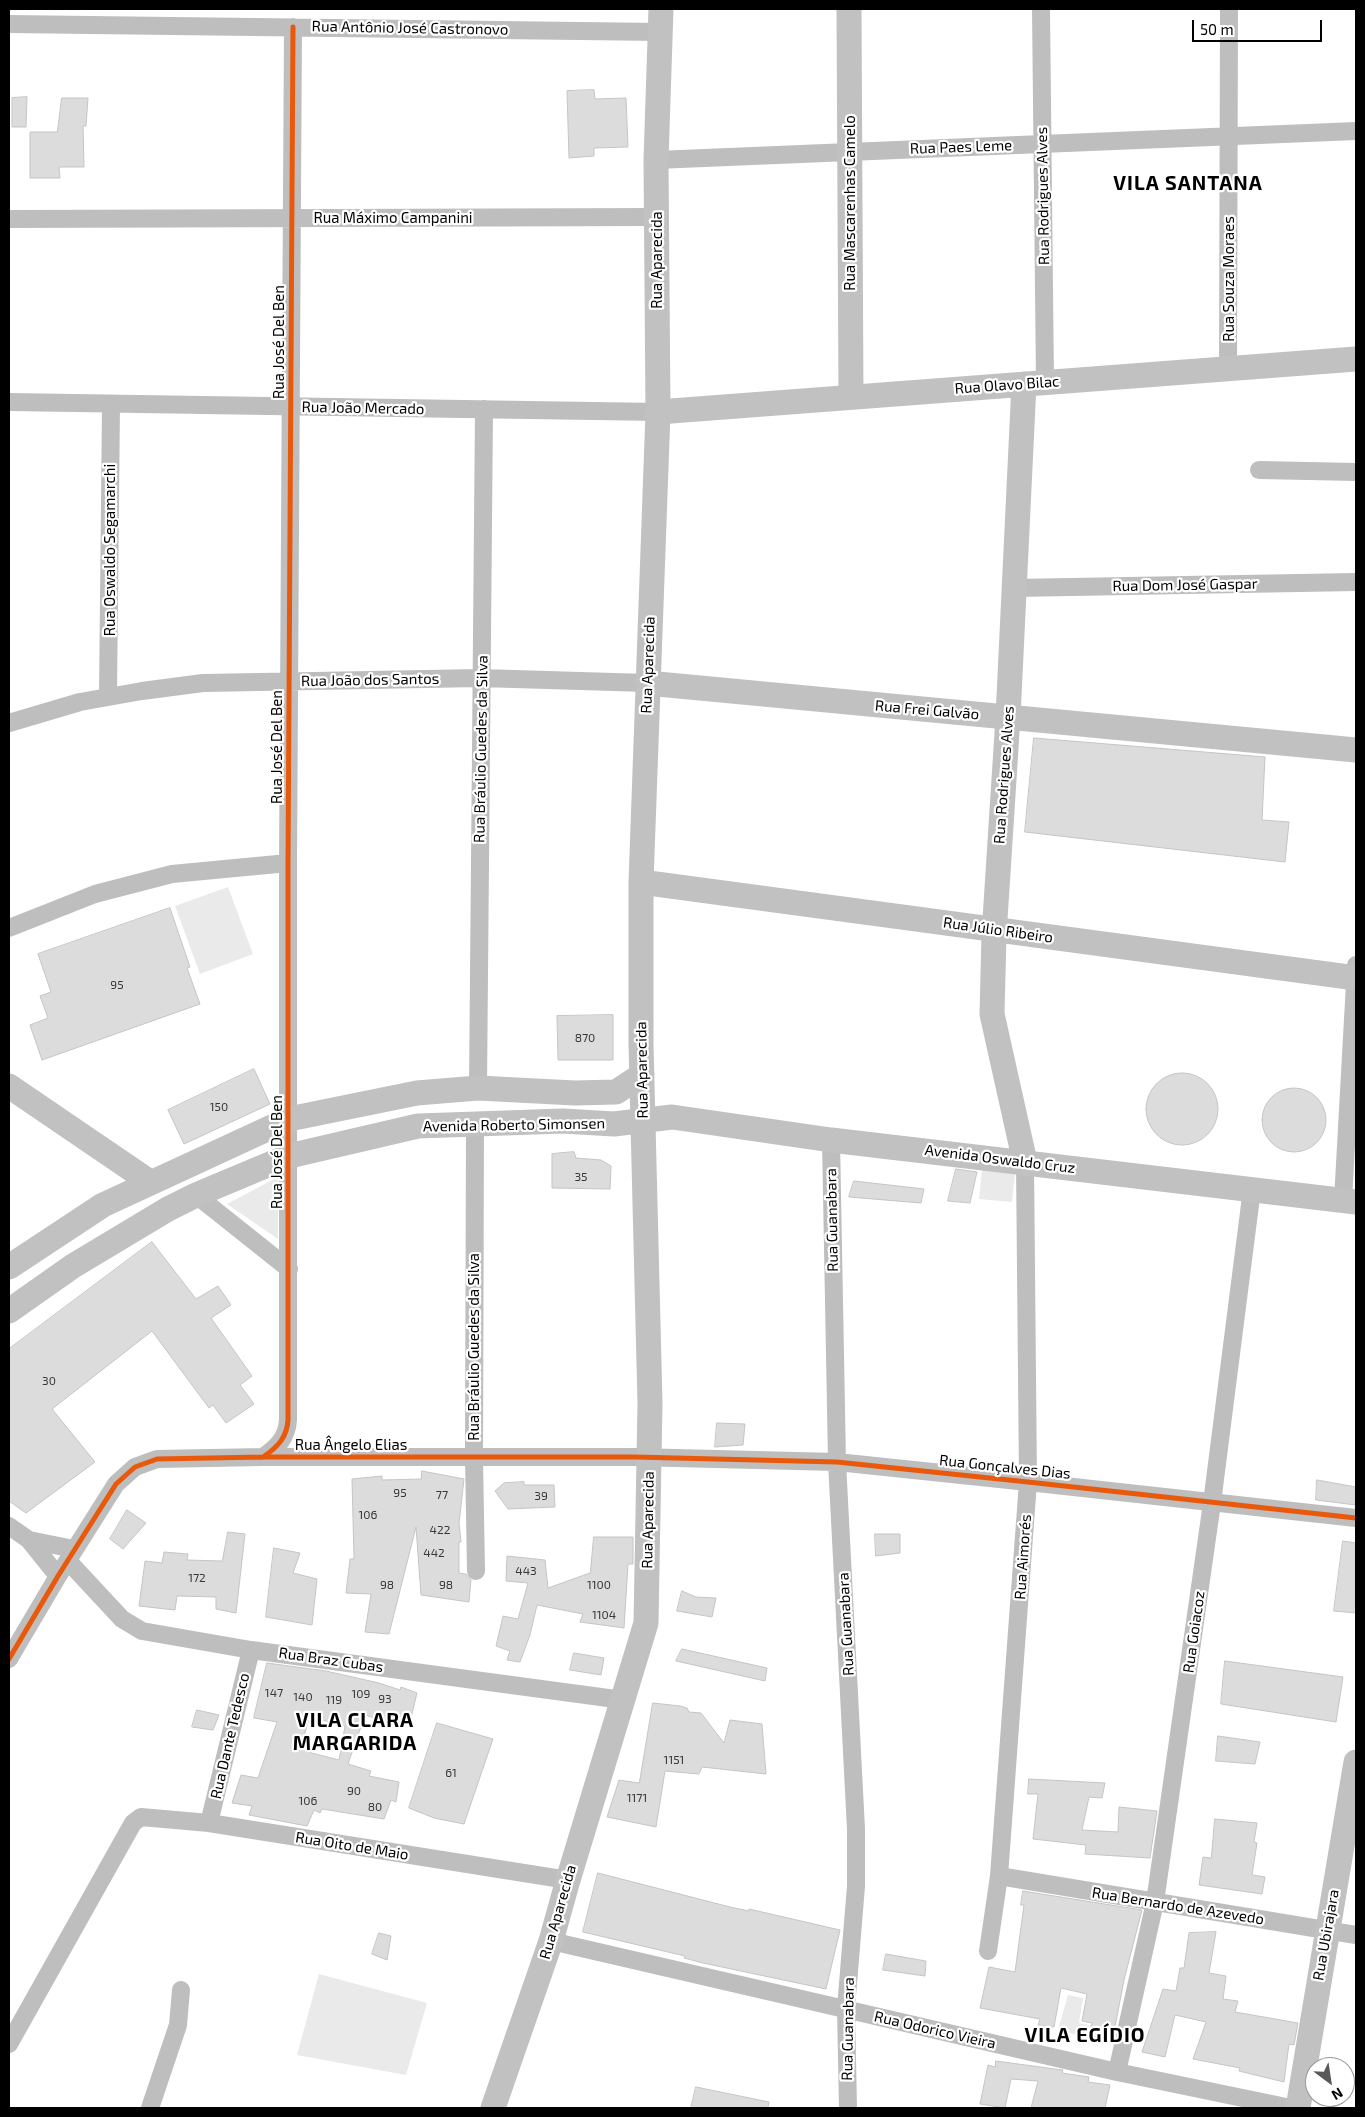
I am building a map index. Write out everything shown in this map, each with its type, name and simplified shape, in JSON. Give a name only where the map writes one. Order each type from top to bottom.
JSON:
[{"type":"main road","name":"Rua Mascarenhas Camelo","points":[[849,9],[851,397]]},
{"type":"main road","name":"Rua Aparecida","points":[[493,2108],[551,1941],[646,1623],[649,1457],[642,1075],[641,882],[658,412],[656,160],[661,20]]},
{"type":"main road","name":"Rua Olavo Bilac","points":[[658,412],[1356,359]]},
{"type":"main road","name":"Rua Rodrigues Alves","points":[[1025,1162],[992,1014],[994,929],[1008,717],[1014,588],[1035,383]]},
{"type":"main road","name":"Rua Frei Galvão","points":[[647,683],[1356,750]]},
{"type":"main road","name":"Rua Júlio Ribeiro","points":[[641,882],[994,929],[1356,974]]},
{"type":"main road","name":"Avenida Roberto Simonsen","points":[[9,1267],[103,1205],[289,1119],[417,1093],[478,1088],[616,1092],[642,1075]]},
{"type":"main road","points":[[9,1086],[150,1182]]},
{"type":"main road","name":"Avenida Oswaldo Cruz","points":[[644,1121],[672,1118],[831,1140],[1350,1201]]},
{"type":"main road","name":"Avenida Roberto Simonsen","points":[[9,1312],[73,1266],[168,1209],[196,1195],[289,1156],[418,1126],[563,1121],[614,1124],[644,1121]]},
{"type":"main road","name":"Rua Ubirajara","points":[[1298,2108],[1356,1762]]},
{"type":"street","name":"Rua Rodrigues Alves","points":[[1035,383],[1042,144],[1041,9]]},
{"type":"street","name":"Rua Souza Moraes","points":[[1228,369],[1229,9]]},
{"type":"street","name":"Rua Antônio José Castronovo","points":[[9,24],[293,27],[661,20]]},
{"type":"street","name":"Rua José Del Ben","points":[[288,1430],[288,863],[293,27]]},
{"type":"street","name":"Rua Paes Leme","points":[[656,160],[1356,131]]},
{"type":"street","name":"Rua Máximo Campanini","points":[[9,219],[656,216]]},
{"type":"street","name":"Rua João Mercado","points":[[9,402],[658,412]]},
{"type":"street","name":"Rua Oswaldo Segamarchi","points":[[108,696],[111,404]]},
{"type":"street","name":"Rua Bráulio Guedes da Silva","points":[[478,1088],[484,409]]},
{"type":"street","points":[[1259,470],[1356,472]]},
{"type":"street","name":"Rua Dom José Gaspar","points":[[1014,588],[1356,582]]},
{"type":"street","name":"Rua João dos Santos","points":[[9,723],[80,702],[108,696],[203,683],[482,678],[647,683]]},
{"type":"street","points":[[9,928],[95,894],[172,874],[288,863]]},
{"type":"street","points":[[1350,1201],[1356,974]]},
{"type":"street","name":"Rua Bráulio Guedes da Silva","points":[[475,1123],[474,1458],[476,1572]]},
{"type":"street","name":"Rua Guanabara","points":[[831,1140],[837,1462],[856,1829],[856,1886],[846,2008],[848,2108]]},
{"type":"street","name":"Rua Aimorés","points":[[988,1951],[999,1876],[1028,1482],[1025,1162]]},
{"type":"street","name":"Rua Goiacoz","points":[[1117,2072],[1155,1902],[1212,1503],[1252,1189]]},
{"type":"street","points":[[196,1195],[289,1269]]},
{"type":"street","points":[[263,1457],[278,1445],[288,1430],[298,1445],[319,1458]]},
{"type":"street","name":"Rua Ângelo Elias","points":[[9,1659],[116,1484],[135,1467],[157,1459],[263,1457],[649,1457]]},
{"type":"street","name":"Rua Gonçalves Dias","points":[[649,1457],[837,1462],[1356,1518]]},
{"type":"street","points":[[9,1526],[67,1562]]},
{"type":"street","name":"Rua Braz Cubas","points":[[29,1540],[67,1562],[131,1626],[142,1631],[251,1650],[623,1700]]},
{"type":"street","name":"Rua Dante Tedesco","points":[[210,1823],[251,1650]]},
{"type":"street","name":"Rua Oito de Maio","points":[[9,2044],[136,1820],[141,1817],[210,1823],[568,1880]]},
{"type":"street","name":"Rua Bernardo de Azevedo","points":[[999,1876],[1356,1935]]},
{"type":"street","name":"Rua Odorico Vieira","points":[[551,1941],[1117,2072],[1291,2108]]},
{"type":"street","points":[[150,2108],[178,2025],[181,1990]]},
{"type":"shaded area","points":[[228,887],[253,954],[200,974],[175,906]]},
{"type":"shaded area","points":[[982,1170],[1015,1173],[1012,1202],[979,1199]]},
{"type":"shaded area","points":[[278,1177],[278,1239],[227,1204]]},
{"type":"shaded area","points":[[319,1974],[427,2003],[406,2075],[297,2055]]},
{"type":"shaded area","points":[[1068,1995],[1083,1998],[1079,2023],[1089,2025],[1085,2037],[1058,2030]]},
{"type":"building","points":[[594,90],[595,99],[626,98],[628,147],[594,148],[594,156],[569,158],[567,91]]},
{"type":"building","points":[[27,97],[26,127],[12,127],[12,98]]},
{"type":"building","points":[[62,98],[88,98],[86,126],[83,126],[84,167],[59,167],[60,178],[30,178],[30,132],[57,132]]},
{"type":"building","points":[[1034,738],[1265,757],[1262,820],[1289,822],[1285,862],[1025,832]]},
{"type":"building","points":[[170,908],[190,967],[187,968],[200,1004],[42,1060],[30,1025],[48,1018],[40,996],[51,992],[38,954]]},
{"type":"building","points":[[613,1015],[613,1060],[558,1060],[557,1016]]},
{"type":"building","points":[[254,1069],[270,1104],[184,1144],[168,1110]]},
{"type":"building","points":[[1182,1073],[1202,1079],[1212,1089],[1218,1109],[1212,1129],[1202,1139],[1182,1145],[1162,1139],[1152,1129],[1146,1109],[1152,1089],[1162,1079]]},
{"type":"building","points":[[1294,1088],[1306,1090],[1317,1097],[1324,1108],[1326,1120],[1324,1132],[1317,1143],[1306,1150],[1294,1152],[1282,1150],[1271,1143],[1264,1132],[1262,1120],[1264,1108],[1271,1097],[1282,1090]]},
{"type":"building","points":[[574,1152],[576,1158],[601,1160],[611,1166],[610,1189],[552,1188],[552,1154]]},
{"type":"building","points":[[956,1169],[977,1172],[970,1203],[948,1201]]},
{"type":"building","points":[[854,1181],[924,1189],[921,1203],[849,1197]]},
{"type":"building","points":[[152,1242],[196,1299],[218,1286],[231,1305],[211,1318],[252,1376],[240,1385],[254,1404],[226,1423],[213,1405],[209,1408],[152,1331],[52,1409],[95,1462],[26,1513],[9,1501],[9,1349]]},
{"type":"building","points":[[717,1423],[745,1424],[743,1445],[715,1447]]},
{"type":"building","points":[[422,1471],[464,1479],[459,1523],[461,1542],[459,1542],[459,1573],[466,1574],[471,1580],[469,1602],[421,1595],[416,1527],[389,1634],[365,1632],[371,1594],[346,1593],[350,1559],[354,1559],[352,1479],[382,1476],[382,1480],[421,1479]]},
{"type":"building","points":[[1317,1480],[1356,1487],[1356,1505],[1316,1500]]},
{"type":"building","points":[[524,1482],[524,1485],[554,1485],[555,1507],[508,1509],[495,1491],[504,1483]]},
{"type":"building","points":[[127,1510],[146,1523],[123,1549],[110,1539]]},
{"type":"building","points":[[228,1532],[245,1534],[236,1613],[216,1609],[216,1597],[177,1596],[175,1610],[139,1606],[145,1561],[162,1563],[164,1552],[188,1554],[187,1560],[222,1561]]},
{"type":"building","points":[[875,1534],[900,1534],[900,1553],[876,1556]]},
{"type":"building","points":[[594,1537],[633,1537],[633,1564],[628,1564],[624,1628],[580,1622],[583,1614],[537,1605],[530,1635],[520,1662],[507,1660],[510,1651],[496,1646],[503,1616],[518,1619],[528,1583],[506,1581],[507,1556],[545,1560],[548,1588],[590,1573]]},
{"type":"building","points":[[1343,1541],[1356,1543],[1356,1613],[1334,1611]]},
{"type":"building","points":[[274,1548],[300,1553],[293,1573],[317,1579],[312,1625],[266,1617]]},
{"type":"building","points":[[682,1591],[696,1597],[716,1598],[712,1617],[677,1611]]},
{"type":"building","points":[[682,1649],[767,1668],[765,1681],[676,1661]]},
{"type":"building","points":[[574,1653],[604,1658],[601,1675],[570,1670]]},
{"type":"building","points":[[1225,1661],[1343,1677],[1336,1722],[1221,1704]]},
{"type":"building","points":[[267,1663],[326,1671],[379,1683],[400,1690],[401,1687],[417,1693],[410,1722],[389,1718],[386,1722],[365,1715],[348,1764],[371,1771],[369,1776],[399,1782],[396,1802],[391,1800],[384,1819],[322,1809],[320,1813],[314,1810],[307,1826],[249,1815],[252,1806],[232,1803],[241,1775],[258,1778],[277,1722],[254,1718]],"holes":[[[310,1717],[345,1726],[339,1760],[308,1752],[310,1746],[302,1744]]]},
{"type":"building","points":[[653,1703],[680,1706],[687,1708],[689,1712],[701,1713],[724,1743],[730,1720],[762,1724],[766,1774],[702,1767],[699,1774],[665,1771],[656,1827],[607,1817],[619,1780],[639,1783]]},
{"type":"building","points":[[197,1710],[219,1715],[213,1730],[192,1727]]},
{"type":"building","points":[[437,1723],[493,1739],[464,1824],[434,1818],[409,1808]]},
{"type":"building","points":[[1218,1736],[1260,1742],[1255,1764],[1216,1761]]},
{"type":"building","points":[[1029,1779],[1105,1783],[1102,1798],[1089,1797],[1082,1830],[1118,1832],[1119,1807],[1157,1811],[1150,1858],[1085,1854],[1086,1845],[1033,1839],[1038,1794],[1028,1794]]},
{"type":"building","points":[[1215,1819],[1257,1823],[1254,1842],[1257,1843],[1252,1875],[1265,1877],[1262,1894],[1199,1885],[1203,1857],[1211,1858]]},
{"type":"building","points":[[598,1873],[730,1907],[749,1911],[749,1909],[840,1930],[826,1989],[703,1963],[684,1958],[685,1956],[583,1932]]},
{"type":"building","points":[[1023,1891],[1142,1910],[1124,1980],[1113,2037],[1087,2036],[1092,2023],[1082,2021],[1087,1994],[1061,1988],[1054,2027],[1038,2025],[1040,2019],[980,2008],[989,1967],[1015,1972],[1024,1905],[1021,1905]]},
{"type":"building","points":[[1216,1932],[1209,1973],[1226,1976],[1223,1999],[1238,2001],[1235,2012],[1298,2023],[1294,2045],[1289,2044],[1284,2082],[1239,2071],[1240,2068],[1193,2059],[1206,2022],[1175,2015],[1165,2057],[1142,2052],[1163,1989],[1176,1991],[1180,1968],[1184,1968],[1189,1933]]},
{"type":"building","points":[[379,1933],[391,1936],[387,1960],[372,1954]]},
{"type":"building","points":[[886,1954],[926,1961],[925,1976],[883,1970]]},
{"type":"building","points":[[996,2061],[1063,2070],[1062,2073],[1089,2077],[1088,2082],[1110,2085],[1105,2108],[1031,2108],[1038,2081],[1011,2079],[1005,2108],[980,2104],[988,2065],[995,2067]]},
{"type":"building","points":[[696,2087],[769,2102],[768,2108],[691,2108]]},
{"type":"cycle path","points":[[263,1457],[284,1437],[288,1420],[288,863],[293,27]]},
{"type":"cycle path","points":[[9,1659],[116,1484],[135,1467],[157,1459],[263,1457],[635,1457],[837,1462],[1356,1518]]},
{"type":"district","name":"VILA SANTANA","points":[[1188,183]]},
{"type":"district","name":"VILA CLARA MARGARIDA","points":[[355,1732]]},
{"type":"district","name":"VILA EGÍDIO","points":[[1085,2035]]}]
